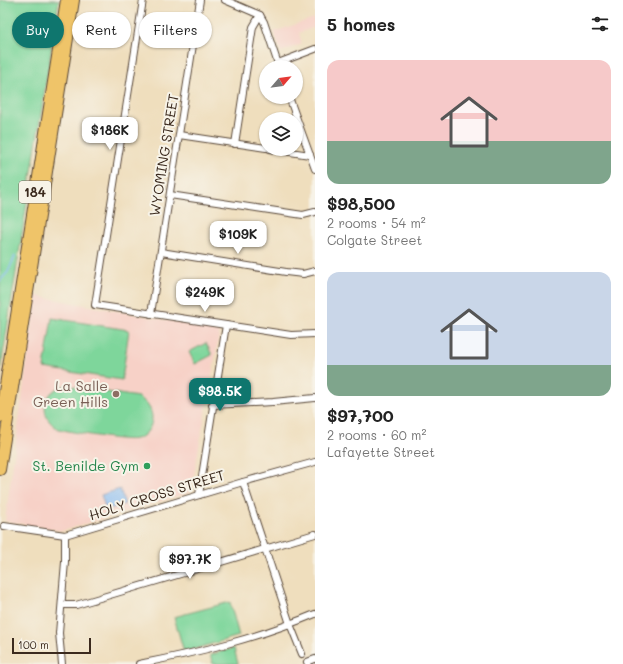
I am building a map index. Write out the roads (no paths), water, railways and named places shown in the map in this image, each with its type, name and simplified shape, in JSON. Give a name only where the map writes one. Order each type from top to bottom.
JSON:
[{"type":"main road","name":"184","points":[[0,417],[66,0]]},
{"type":"main road","name":"184","points":[[0,470],[74,0]]},
{"type":"street","points":[[143,0],[95,305],[291,335],[315,334]]},
{"type":"street","name":"WYOMING STREET","points":[[151,314],[200,0]]},
{"type":"street","points":[[225,0],[260,15],[264,22],[276,60]]},
{"type":"street","points":[[235,144],[253,27],[260,15]]},
{"type":"street","points":[[290,60],[315,49]]},
{"type":"street","points":[[292,104],[315,169]]},
{"type":"street","points":[[179,136],[259,147]]},
{"type":"street","points":[[303,154],[310,155]]},
{"type":"street","points":[[170,195],[303,215],[315,212]]},
{"type":"street","points":[[161,252],[286,272],[303,274],[315,271]]},
{"type":"street","points":[[199,495],[212,405],[226,325]]},
{"type":"street","points":[[212,405],[315,398]]},
{"type":"street","name":"HOLY CROSS STREET","points":[[4,526],[65,535],[315,462]]},
{"type":"street","points":[[244,482],[290,624],[302,654]]},
{"type":"street","points":[[62,606],[76,605],[315,534]]},
{"type":"street","points":[[62,664],[59,633],[65,562],[65,535]]},
{"type":"street","points":[[139,664],[217,647],[257,636],[315,614]]},
{"type":"street","points":[[308,663],[315,659]]},
{"type":"water","points":[[120,489],[125,504],[106,510],[101,495]]},
{"type":"waterway","points":[[0,281],[8,272],[15,256]]},
{"type":"place","name":"La Salle Green Hills","points":[[116,394]]},
{"type":"place","name":"St. Benilde Gym","points":[[147,466]]}]
